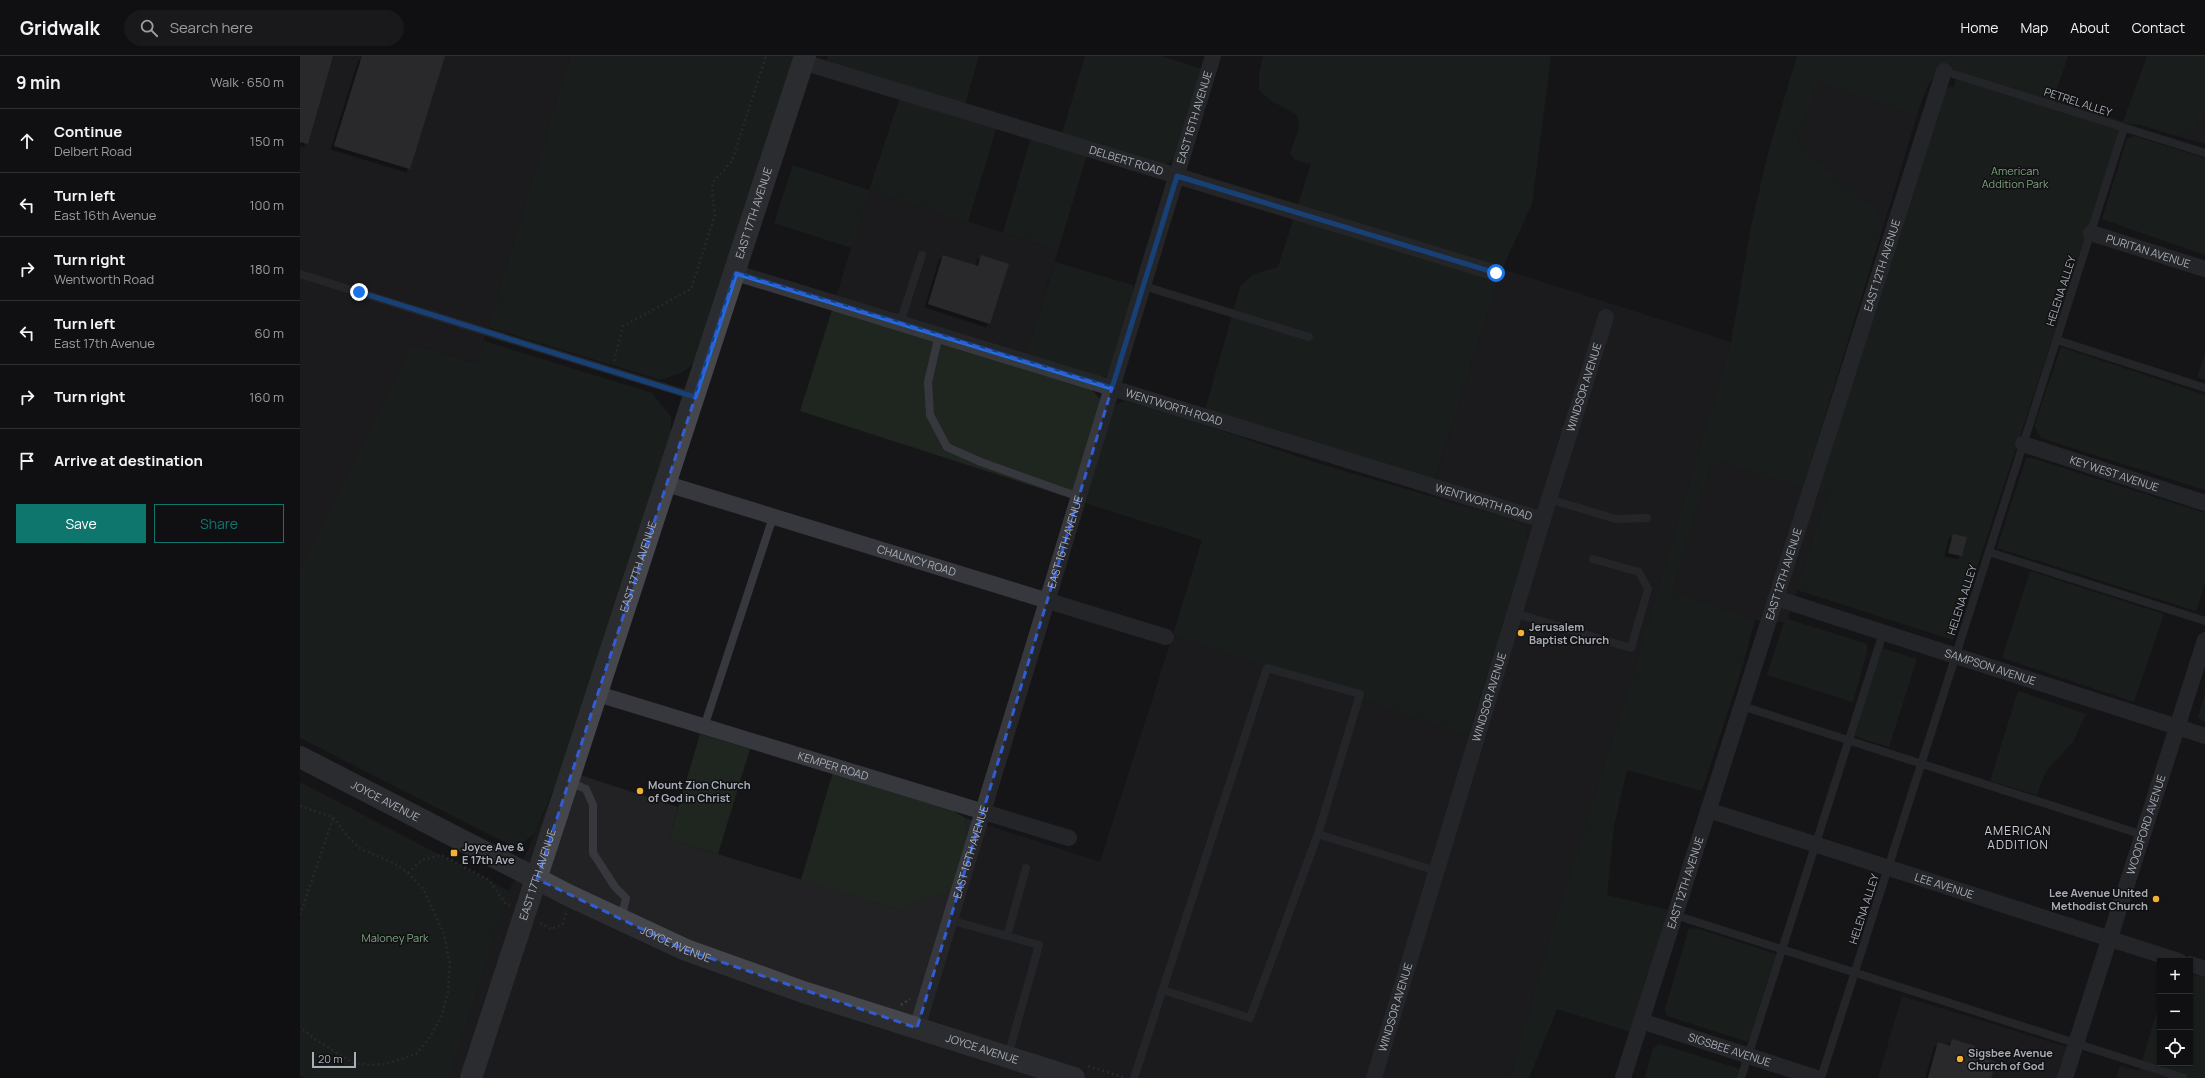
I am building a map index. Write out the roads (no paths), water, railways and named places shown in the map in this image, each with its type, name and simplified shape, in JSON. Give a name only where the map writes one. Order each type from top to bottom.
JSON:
[{"type":"street","name":"EAST 16TH AVENUE","points":[[917,1028],[1213,56]]},
{"type":"street","name":"DELBERT ROAD","points":[[804,59],[1177,176],[1496,273]]},
{"type":"street","name":"EAST 17TH AVENUE","points":[[471,1078],[736,273],[804,59]]},
{"type":"street","name":"EAST 12TH AVENUE","points":[[1623,1078],[1944,71]]},
{"type":"street","name":"PURITAN AVENUE","points":[[2091,233],[2205,269]]},
{"type":"street","name":"WENTWORTH ROAD","points":[[736,273],[1542,520]]},
{"type":"street","name":"WINDSOR AVENUE","points":[[1374,1078],[1548,498],[1606,317]]},
{"type":"street","name":"KEY WEST AVENUE","points":[[2023,444],[2205,503]]},
{"type":"street","name":"CHAUNCY ROAD","points":[[667,484],[1166,637]]},
{"type":"street","name":"SAMPSON AVENUE","points":[[1776,598],[2205,736]]},
{"type":"street","name":"WOODFORD AVENUE","points":[[2065,1078],[2205,640]]},
{"type":"street","name":"KEMPER ROAD","points":[[598,694],[1069,838]]},
{"type":"street","name":"JOYCE AVENUE","points":[[300,757],[537,879],[686,950],[803,992],[1074,1078]]},
{"type":"street","name":"LEE AVENUE","points":[[1708,810],[2170,958]]},
{"type":"street","points":[[2193,965],[2205,969]]},
{"type":"street","name":"SIGSBEE AVENUE","points":[[1641,1021],[1817,1078]]},
{"type":"lane","name":"PETREL ALLEY","points":[[1944,71],[2205,153]]},
{"type":"lane","name":"HELENA ALLEY","points":[[1821,1078],[2124,128]]},
{"type":"lane","points":[[900,323],[922,255]]},
{"type":"lane","points":[[300,274],[695,397]]},
{"type":"lane","points":[[1144,286],[1309,337]]},
{"type":"lane","points":[[939,335],[928,382],[930,415],[947,448],[1079,497]]},
{"type":"lane","points":[[2056,340],[2205,388]]},
{"type":"lane","points":[[1548,498],[1616,519],[1647,518]]},
{"type":"lane","points":[[704,727],[773,516]]},
{"type":"lane","points":[[1989,552],[2205,621]]},
{"type":"lane","points":[[1514,613],[1631,648],[1648,589],[1639,572],[1593,559]]},
{"type":"lane","points":[[1741,1078],[1883,633]]},
{"type":"lane","points":[[1134,1078],[1267,668],[1360,694],[1318,834],[1250,1018],[1163,990]]},
{"type":"lane","points":[[1742,706],[2143,835]]},
{"type":"lane","points":[[569,782],[586,789],[592,805],[593,853],[615,887],[626,898],[621,920]]},
{"type":"lane","points":[[1318,834],[1436,871]]},
{"type":"lane","points":[[1007,936],[1026,868]]},
{"type":"lane","points":[[1675,915],[2184,1078]]},
{"type":"lane","points":[[950,920],[1039,945],[1008,1057]]},
{"type":"place","name":"Jerusalem Baptist Church","points":[[1521,633]]},
{"type":"place","name":"Mount Zion Church of God in Christ","points":[[640,791]]},
{"type":"place","name":"Joyce Ave & E 17th Ave","points":[[454,853]]},
{"type":"place","name":"Lee Avenue United Methodist Church","points":[[2156,899]]},
{"type":"place","name":"Sigsbee Avenue Church of God","points":[[1960,1059]]},
{"type":"district","name":"AMERICAN ADDITION","points":[[2018,838]]},
{"type":"park label","name":"American Addition Park","points":[[2015,177]]},
{"type":"park label","name":"Maloney Park","points":[[395,938]]}]
